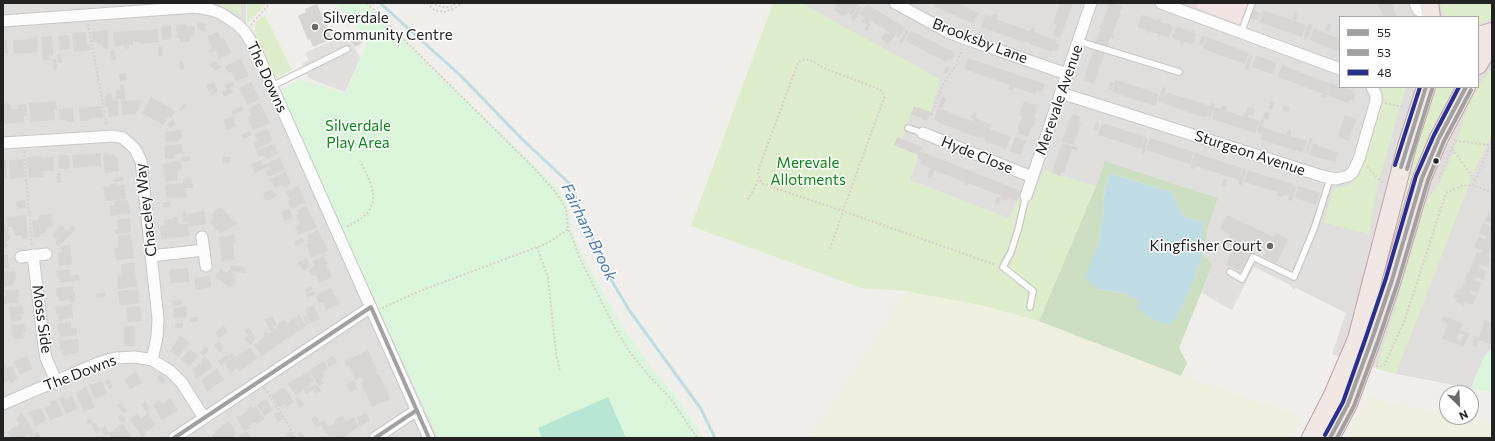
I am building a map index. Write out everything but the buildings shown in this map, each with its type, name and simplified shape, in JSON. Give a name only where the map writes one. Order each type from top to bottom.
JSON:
[{"type":"highway","points":[[1429,3],[1431,16]]},
{"type":"highway","points":[[1479,36],[1492,32]]},
{"type":"highway","points":[[1479,63],[1492,41]]},
{"type":"highway","points":[[1311,438],[1333,395],[1357,338],[1394,194],[1426,88]]},
{"type":"highway","points":[[1330,438],[1348,404],[1372,339],[1392,280],[1422,178],[1439,138],[1465,88]]},
{"type":"street","name":"Brooksby Lane","points":[[895,3],[948,32],[1067,74]]},
{"type":"street","name":"Merevale Avenue","points":[[1026,196],[1091,3]]},
{"type":"street","points":[[1161,3],[1179,6],[1241,32],[1339,69]]},
{"type":"street","points":[[1416,3],[1419,9],[1430,16]]},
{"type":"street","name":"The Downs","points":[[3,21],[86,15],[164,6],[196,7],[212,10],[231,20],[245,32],[255,48],[429,438]]},
{"type":"street","points":[[1372,88],[1376,95],[1376,101]]},
{"type":"street","name":"Sturgeon Avenue","points":[[1061,93],[1330,179],[1342,178],[1353,172],[1359,159],[1376,101]]},
{"type":"street","name":"Hyde Close","points":[[922,133],[1032,177]]},
{"type":"street","name":"Chaceley Way","points":[[3,143],[119,136],[131,144],[139,155],[142,170],[158,319],[157,338],[152,360]]},
{"type":"street","points":[[202,237],[206,266]]},
{"type":"street","points":[[151,256],[204,250]]},
{"type":"street","points":[[21,257],[46,254]]},
{"type":"street","name":"Moss Side","points":[[34,255],[46,358],[56,381]]},
{"type":"street","points":[[174,438],[372,310]]},
{"type":"street","name":"The Downs","points":[[3,404],[98,363],[115,358],[135,357],[152,360],[161,364],[177,378],[204,418]]},
{"type":"street","points":[[375,438],[417,410]]},
{"type":"lane","points":[[1241,32],[1252,3]]},
{"type":"lane","points":[[1078,42],[1179,72]]},
{"type":"lane","points":[[272,86],[347,49]]},
{"type":"lane","points":[[908,128],[922,133]]},
{"type":"lane","points":[[1230,272],[1242,279],[1253,257],[1294,277],[1314,229],[1330,179]]},
{"type":"lane","points":[[1026,196],[1011,252],[1003,267],[1033,291],[1030,307]]},
{"type":"path","points":[[245,32],[270,3]]},
{"type":"path","points":[[367,3],[535,169],[557,194],[566,209],[568,229],[582,263],[615,328],[629,351],[670,399],[697,438]]},
{"type":"path","points":[[427,3],[434,10],[444,12],[463,3]]},
{"type":"path","points":[[431,3],[442,7],[450,7],[457,3]]},
{"type":"path","points":[[86,15],[109,136]]},
{"type":"path","points":[[932,115],[942,88],[956,65],[966,39]]},
{"type":"path","points":[[748,200],[759,179],[759,168],[796,68],[800,61],[810,60],[826,69],[879,89],[883,92],[884,98],[830,249]]},
{"type":"path","points":[[1376,101],[1418,110]]},
{"type":"path","points":[[24,142],[27,199],[34,255]]},
{"type":"path","points":[[1455,142],[1490,144]]},
{"type":"path","points":[[1473,186],[1492,142]]},
{"type":"path","points":[[1452,148],[1475,180]]},
{"type":"path","points":[[1359,159],[1394,194]]},
{"type":"path","points":[[338,233],[362,218],[369,211],[373,202],[373,192],[370,181],[360,161]]},
{"type":"path","points":[[759,179],[763,184],[1003,267]]},
{"type":"path","points":[[1373,366],[1384,366],[1404,322],[1446,193],[1461,186],[1473,186],[1492,193]]},
{"type":"path","points":[[372,310],[381,308],[420,291],[548,243],[568,229]]},
{"type":"path","points":[[537,247],[548,278],[556,353],[560,372]]},
{"type":"path","points":[[260,381],[296,438]]},
{"type":"shaded area","points":[[3,3],[246,3],[246,23],[253,34],[279,90],[438,438],[3,438]]},
{"type":"shaded area","points":[[801,3],[1492,3],[1492,347],[1484,357],[1472,385],[1455,385],[1396,374],[1332,354],[1346,313],[1254,267],[1231,309],[1202,293],[1213,264],[1203,254],[1208,228],[1218,198],[1105,161],[1096,186],[1060,176],[1033,199],[1017,201],[1010,219],[909,180],[919,155],[894,145],[914,106],[930,112]]},
{"type":"shaded area","points":[[1198,3],[1255,3],[1249,28],[1199,9],[1196,7]]},
{"type":"shaded area","points":[[346,34],[360,58],[345,92],[308,78],[302,64],[309,60],[305,53]]},
{"type":"shaded area","points":[[1300,238],[1307,240],[1319,238],[1326,240],[1319,280],[1309,277],[1293,290],[1286,266]]},
{"type":"shaded area","points":[[1226,265],[1249,276],[1232,310],[1214,300],[1223,281]]},
{"type":"green space","points":[[267,3],[248,23],[247,22],[247,4]]},
{"type":"green space","name":"Silverdale Play Area","points":[[334,3],[366,3],[556,187],[562,195],[569,210],[571,228],[583,257],[622,326],[654,372],[675,395],[703,438],[438,438],[279,90],[297,82],[296,79],[346,93],[369,39]]},
{"type":"green space","name":"Merevale Allotments","points":[[773,3],[801,3],[940,79],[931,112],[914,106],[902,139],[897,137],[894,144],[919,155],[909,180],[1010,219],[1020,194],[1033,199],[1043,170],[1096,186],[1039,321],[980,305],[905,291],[861,288],[691,226]]},
{"type":"green space","points":[[1441,3],[1492,3],[1492,18],[1479,24],[1479,16],[1445,16],[1442,11]]},
{"type":"green space","points":[[241,4],[241,15],[222,7],[221,5]]},
{"type":"green space","points":[[265,15],[292,70],[274,79],[254,37],[256,22]]},
{"type":"green space","points":[[1492,67],[1492,135],[1476,167],[1396,374],[1376,369],[1425,204],[1441,180],[1453,154],[1467,108]]},
{"type":"green space","points":[[1382,88],[1406,88],[1378,183],[1369,234],[1324,223],[1333,189],[1348,185],[1355,180],[1361,168],[1384,99]]},
{"type":"green space","points":[[1436,88],[1457,88],[1385,281],[1334,409]]},
{"type":"green space","points":[[1105,161],[1218,198],[1208,228],[1204,251],[1200,247],[1203,238],[1203,222],[1187,218],[1182,214],[1171,192],[1113,174],[1109,177],[1105,190],[1099,242],[1095,252],[1098,289],[1123,293],[1175,320],[1194,279],[1203,254],[1213,264],[1179,348],[1187,363],[1181,376],[1039,321],[1096,186]]},
{"type":"green space","points":[[905,291],[980,305],[1039,321],[1181,376],[1303,417],[1289,438],[810,438]]},
{"type":"green space","points":[[1492,347],[1492,392],[1479,390],[1479,385],[1472,385],[1484,357]]},
{"type":"green space","points":[[1368,395],[1381,401],[1439,413],[1439,425],[1479,425],[1479,422],[1492,425],[1492,438],[1346,438]]},
{"type":"green space","points":[[608,397],[626,438],[542,438],[538,428]]},
{"type":"water","points":[[1113,174],[1171,192],[1182,214],[1187,218],[1203,222],[1203,238],[1200,247],[1204,251],[1183,304],[1175,320],[1168,325],[1156,321],[1137,308],[1139,300],[1123,293],[1098,289],[1085,278],[1099,242],[1105,190],[1109,177]]},
{"type":"waterway","name":"Fairham Brook","points":[[380,3],[461,76],[522,139],[570,184],[606,271],[629,310],[701,409],[715,438]]},
{"type":"transit line","name":"48","points":[[1395,165],[1420,88]]},
{"type":"transit line","name":"55","points":[[1401,167],[1426,88]]},
{"type":"transit line","name":"48","points":[[1325,435],[1343,402],[1366,337],[1386,278],[1416,176],[1434,135],[1458,88]]},
{"type":"transit line","name":"55","points":[[1330,438],[1348,404],[1372,339],[1392,280],[1422,178],[1439,138],[1465,88]]},
{"type":"transit line","name":"53","points":[[1407,169],[1432,89]]},
{"type":"transit line","name":"53","points":[[1337,438],[1354,406],[1378,341],[1398,282],[1428,180],[1444,141],[1471,90]]},
{"type":"transit line","name":"55","points":[[174,438],[371,307],[429,438]]},
{"type":"transit line","name":"55","points":[[375,438],[417,410]]},
{"type":"place","name":"Silverdale Community Centre","points":[[315,27]]},
{"type":"place","name":"Kingfisher Court","points":[[1270,246]]}]
